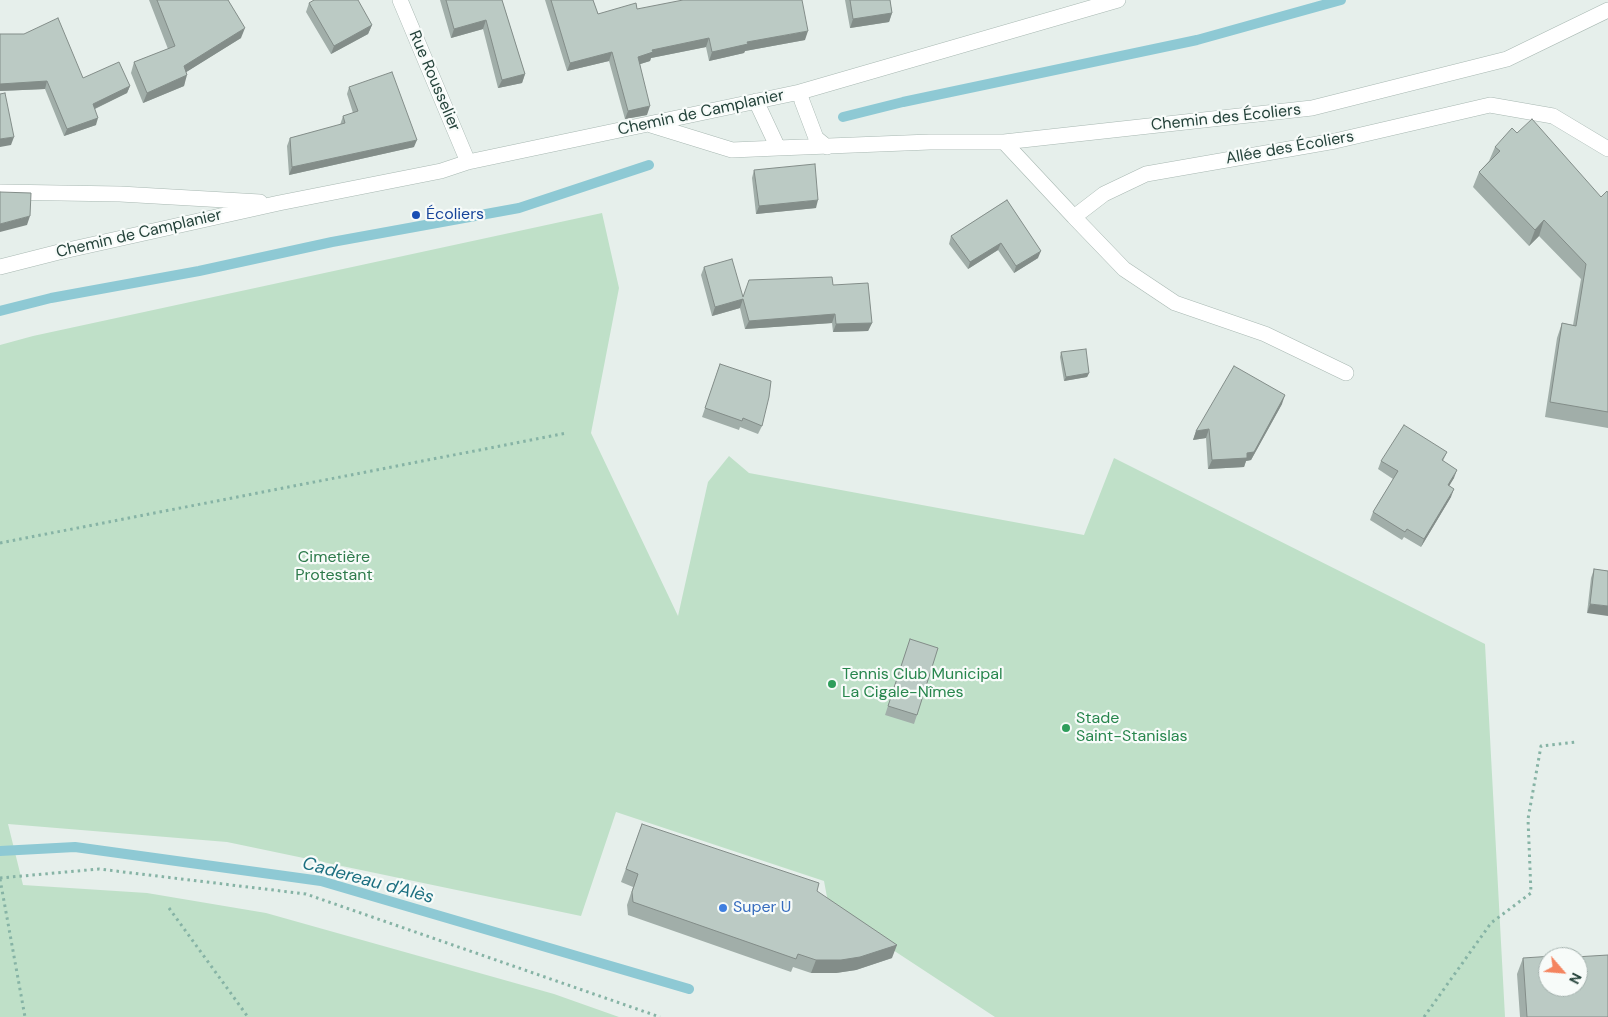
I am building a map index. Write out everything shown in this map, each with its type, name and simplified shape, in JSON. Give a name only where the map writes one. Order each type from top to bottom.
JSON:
[{"type":"street","name":"Rue Rousselier","points":[[400,0],[468,162]]},
{"type":"street","name":"Chemin de Camplanier","points":[[0,267],[279,203],[800,92],[1118,0]]},
{"type":"street","name":"Chemin des Écoliers","points":[[649,125],[732,150],[930,142],[1004,142],[1312,108],[1507,59],[1608,10]]},
{"type":"street","points":[[800,92],[816,138],[827,147]]},
{"type":"street","points":[[756,101],[778,148]]},
{"type":"street","name":"Allée des Écoliers","points":[[1074,217],[1104,194],[1146,174],[1335,142],[1490,105],[1553,116],[1608,149]]},
{"type":"street","points":[[1004,142],[1124,269],[1175,303],[1265,334],[1346,374]]},
{"type":"street","name":"Chemin de Camplanier","points":[[0,192],[120,194],[279,203]]},
{"type":"path","points":[[0,544],[567,433]]},
{"type":"path","points":[[1424,1017],[1491,923],[1532,893],[1528,819],[1540,746],[1577,742]]},
{"type":"path","points":[[25,1017],[1,894],[0,879],[100,869],[306,894],[660,1017]]},
{"type":"path","points":[[169,908],[248,1017]]},
{"type":"green space","name":"Cimetière Protestant","points":[[602,213],[619,288],[591,433],[678,616],[708,482],[729,456],[749,473],[1084,535],[1114,458],[1485,644],[1505,1017],[995,1017],[829,908],[824,881],[616,812],[581,916],[227,842],[8,824],[23,885],[147,893],[266,913],[554,994],[619,1017],[0,1017],[0,345],[33,336]]},
{"type":"building","points":[[157,0],[228,0],[245,28],[184,66],[187,75],[147,93],[134,62],[175,46]]},
{"type":"building","points":[[314,0],[358,0],[372,25],[334,46],[309,3]]},
{"type":"building","points":[[446,0],[502,0],[525,74],[502,80],[486,20],[454,29]]},
{"type":"building","points":[[551,0],[593,0],[598,14],[636,3],[637,9],[683,0],[802,0],[808,31],[747,42],[748,44],[712,52],[709,38],[652,50],[653,52],[638,57],[650,106],[628,111],[612,52],[570,63]]},
{"type":"building","points":[[850,0],[890,0],[892,13],[853,19]]},
{"type":"building","points":[[58,18],[83,78],[119,62],[130,86],[93,104],[98,118],[67,129],[47,81],[0,84],[0,34],[24,34]]},
{"type":"building","points":[[392,72],[417,140],[292,167],[290,138],[345,123],[343,116],[358,111],[349,87]]},
{"type":"building","points":[[5,93],[14,137],[0,139],[0,94]]},
{"type":"building","points":[[1532,119],[1601,197],[1607,191],[1608,193],[1608,412],[1550,402],[1562,323],[1576,326],[1586,264],[1544,220],[1535,230],[1479,172],[1500,151],[1495,147],[1512,128],[1517,133]]},
{"type":"building","points":[[815,164],[818,200],[759,206],[754,170]]},
{"type":"building","points":[[0,192],[31,193],[30,216],[0,224]]},
{"type":"building","points":[[1007,200],[1041,251],[1016,266],[1001,243],[970,262],[951,236]]},
{"type":"building","points":[[732,259],[743,297],[749,280],[832,277],[833,285],[868,283],[872,323],[836,324],[835,314],[749,321],[743,299],[715,307],[704,267]]},
{"type":"building","points":[[1086,349],[1089,373],[1066,377],[1061,352]]},
{"type":"building","points":[[720,364],[771,381],[762,426],[743,418],[742,421],[705,408]]},
{"type":"building","points":[[1234,366],[1285,395],[1254,452],[1247,453],[1247,458],[1212,460],[1209,429],[1196,431]]},
{"type":"building","points":[[1404,425],[1447,452],[1442,460],[1457,470],[1448,485],[1454,489],[1424,539],[1407,529],[1405,532],[1373,512],[1398,471],[1381,461]]},
{"type":"building","points":[[1594,569],[1608,571],[1608,606],[1590,604]]},
{"type":"building","points":[[910,639],[938,648],[917,715],[888,706]]},
{"type":"building","name":"Super U","points":[[642,824],[819,883],[817,891],[897,945],[860,957],[841,960],[816,960],[798,954],[796,959],[633,902],[632,892],[638,874],[626,869]]},
{"type":"building","points":[[1608,955],[1608,1017],[1527,1017],[1523,958],[1538,957],[1538,997],[1588,997],[1588,956]]},
{"type":"waterway","points":[[843,117],[903,102],[1197,40],[1341,0]]},
{"type":"waterway","points":[[0,311],[51,298],[199,271],[332,242],[519,208],[649,165]]},
{"type":"waterway","name":"Cadereau d'Alès","points":[[0,851],[75,847],[321,881],[689,989]]},
{"type":"place","name":"Écoliers","points":[[416,215]]},
{"type":"place","name":"Tennis Club Municipal La Cigale-Nîmes","points":[[832,684]]},
{"type":"place","name":"Stade Saint-Stanislas","points":[[1066,728]]},
{"type":"place","name":"Super U","points":[[723,908]]}]
